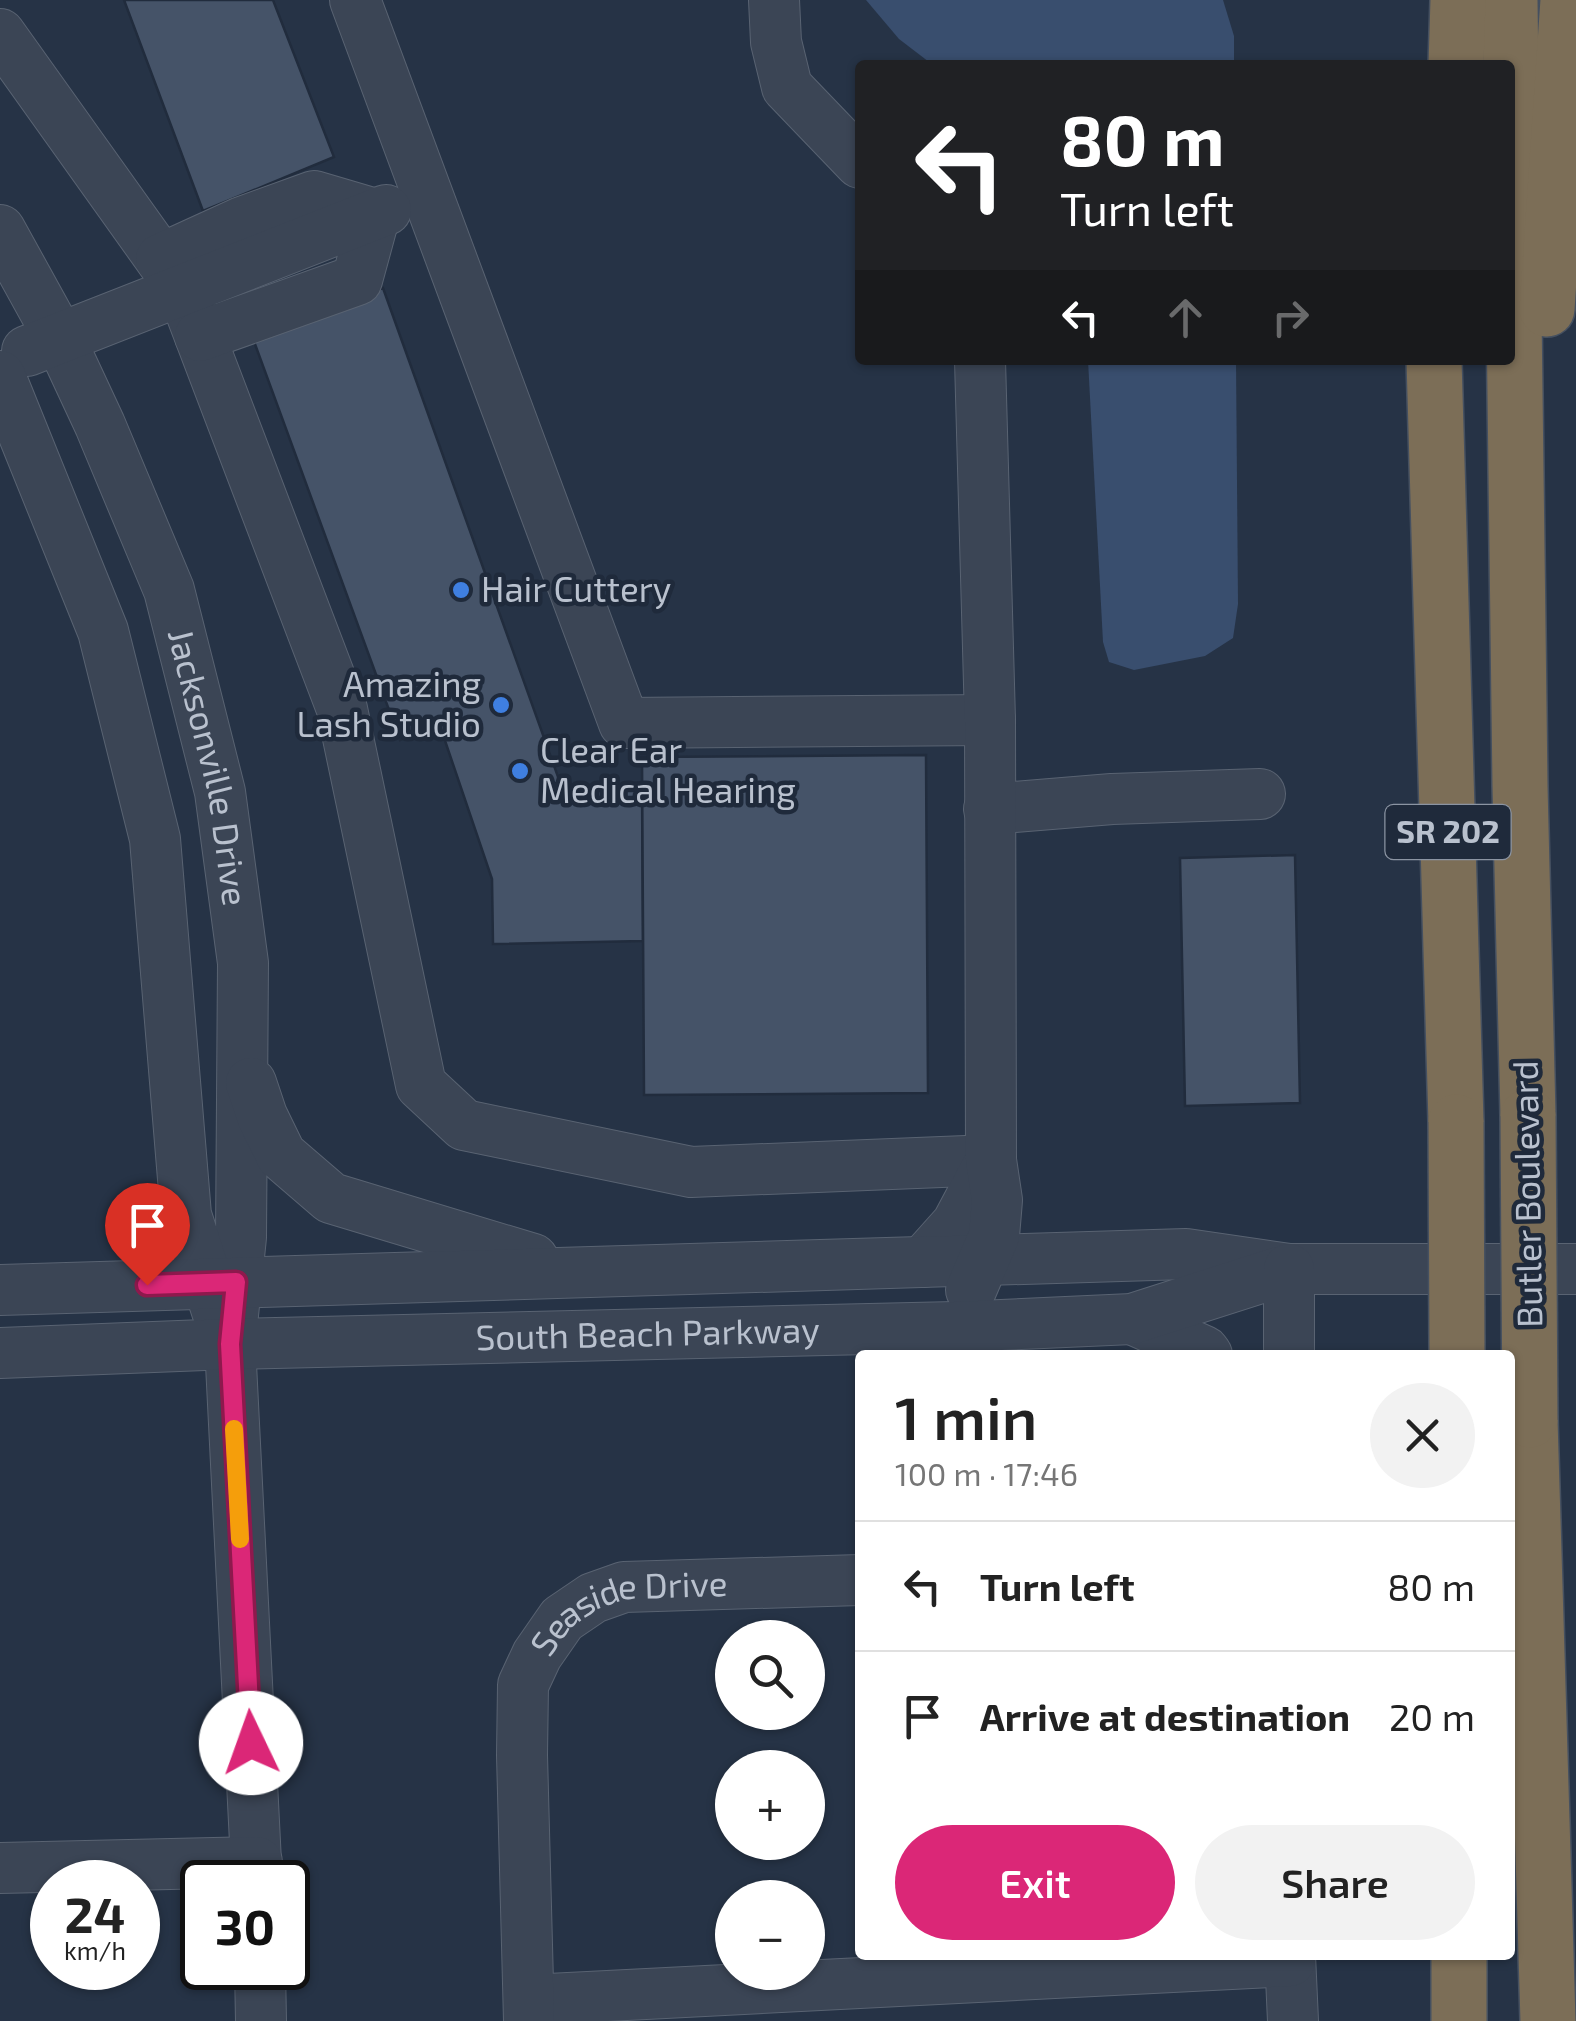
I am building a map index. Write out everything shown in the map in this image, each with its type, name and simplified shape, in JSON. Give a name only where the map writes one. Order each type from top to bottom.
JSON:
[{"type":"highway","points":[[1422,0],[1424,60]]},
{"type":"highway","points":[[1456,60],[1458,0]]},
{"type":"highway","points":[[1510,0],[1511,60]]},
{"type":"highway","points":[[1520,786],[1568,0]]},
{"type":"highway","points":[[1434,365],[1440,542]]},
{"type":"highway","points":[[1440,542],[1446,365]]},
{"type":"highway","points":[[1515,365],[1520,786]]},
{"type":"highway","name":"Butler Boulevard","points":[[1440,542],[1456,1122],[1456,1350]]},
{"type":"highway","name":"Butler Boulevard","points":[[1520,786],[1530,1420],[1548,2021]]},
{"type":"highway","points":[[1459,1960],[1459,2021]]},
{"type":"street","points":[[355,0],[624,723],[990,720]]},
{"type":"street","points":[[774,0],[776,42],[787,88],[855,158]]},
{"type":"street","points":[[0,34],[172,274],[200,336],[342,709],[421,1085],[464,1125],[690,1172],[990,1160]]},
{"type":"street","points":[[0,363],[59,337],[172,274],[375,214],[428,194]]},
{"type":"street","points":[[200,336],[357,280],[375,214]]},
{"type":"street","name":"Jacksonville Drive","points":[[0,230],[59,337],[169,590],[220,792],[243,963],[241,1237],[221,1282]]},
{"type":"street","points":[[959,1341],[994,1236],[997,1200],[990,1160],[990,720],[980,365]]},
{"type":"street","name":"Jacksonville Drive","points":[[0,376],[104,631],[154,839],[186,1215],[221,1282],[230,1344],[256,1860]]},
{"type":"street","points":[[989,809],[1112,799],[1260,794]]},
{"type":"street","points":[[242,1058],[262,1116],[281,1155],[332,1198],[576,1273]]},
{"type":"street","points":[[923,1262],[957,1224],[990,1160]]},
{"type":"street","name":"South Beach Parkway","points":[[0,1290],[1186,1254],[1289,1269],[1576,1269]]},
{"type":"street","points":[[1288,1350],[1289,1269]]},
{"type":"street","name":"South Beach Parkway","points":[[0,1354],[230,1344],[1038,1339],[1132,1319],[1289,1269]]},
{"type":"street","points":[[1132,1319],[1202,1350]]},
{"type":"street","name":"Seaside Drive","points":[[529,2011],[523,1685],[537,1655],[562,1620],[593,1598],[624,1587],[855,1580]]},
{"type":"street","points":[[0,1868],[180,1871]]},
{"type":"street","points":[[529,2011],[1261,1960]]},
{"type":"street","points":[[1290,1960],[1294,2021]]},
{"type":"street","points":[[261,1990],[262,2021]]},
{"type":"water","points":[[866,0],[1223,0],[1234,36],[1234,60],[926,60],[899,39]]},
{"type":"water","points":[[1088,365],[1236,365],[1238,604],[1233,638],[1205,656],[1134,670],[1109,662],[1103,642]]},
{"type":"building","points":[[124,0],[273,0],[334,157],[203,211]]},
{"type":"building","points":[[383,288],[562,788],[642,787],[643,941],[493,944],[492,879],[439,723],[400,740],[252,336]]},
{"type":"building","points":[[926,755],[928,1093],[644,1095],[642,757]]},
{"type":"building","points":[[1295,855],[1300,1103],[1185,1106],[1180,858]]},
{"type":"slow traffic","points":[[234,1429],[240,1539]]},
{"type":"place","name":"Hair Cuttery","points":[[461,590]]},
{"type":"place","name":"Amazing Lash Studio","points":[[501,705]]},
{"type":"place","name":"Clear Ear Medical Hearing","points":[[520,771]]},
{"type":"route","points":[[147,1285],[236,1282],[230,1344],[251,1743]]}]
